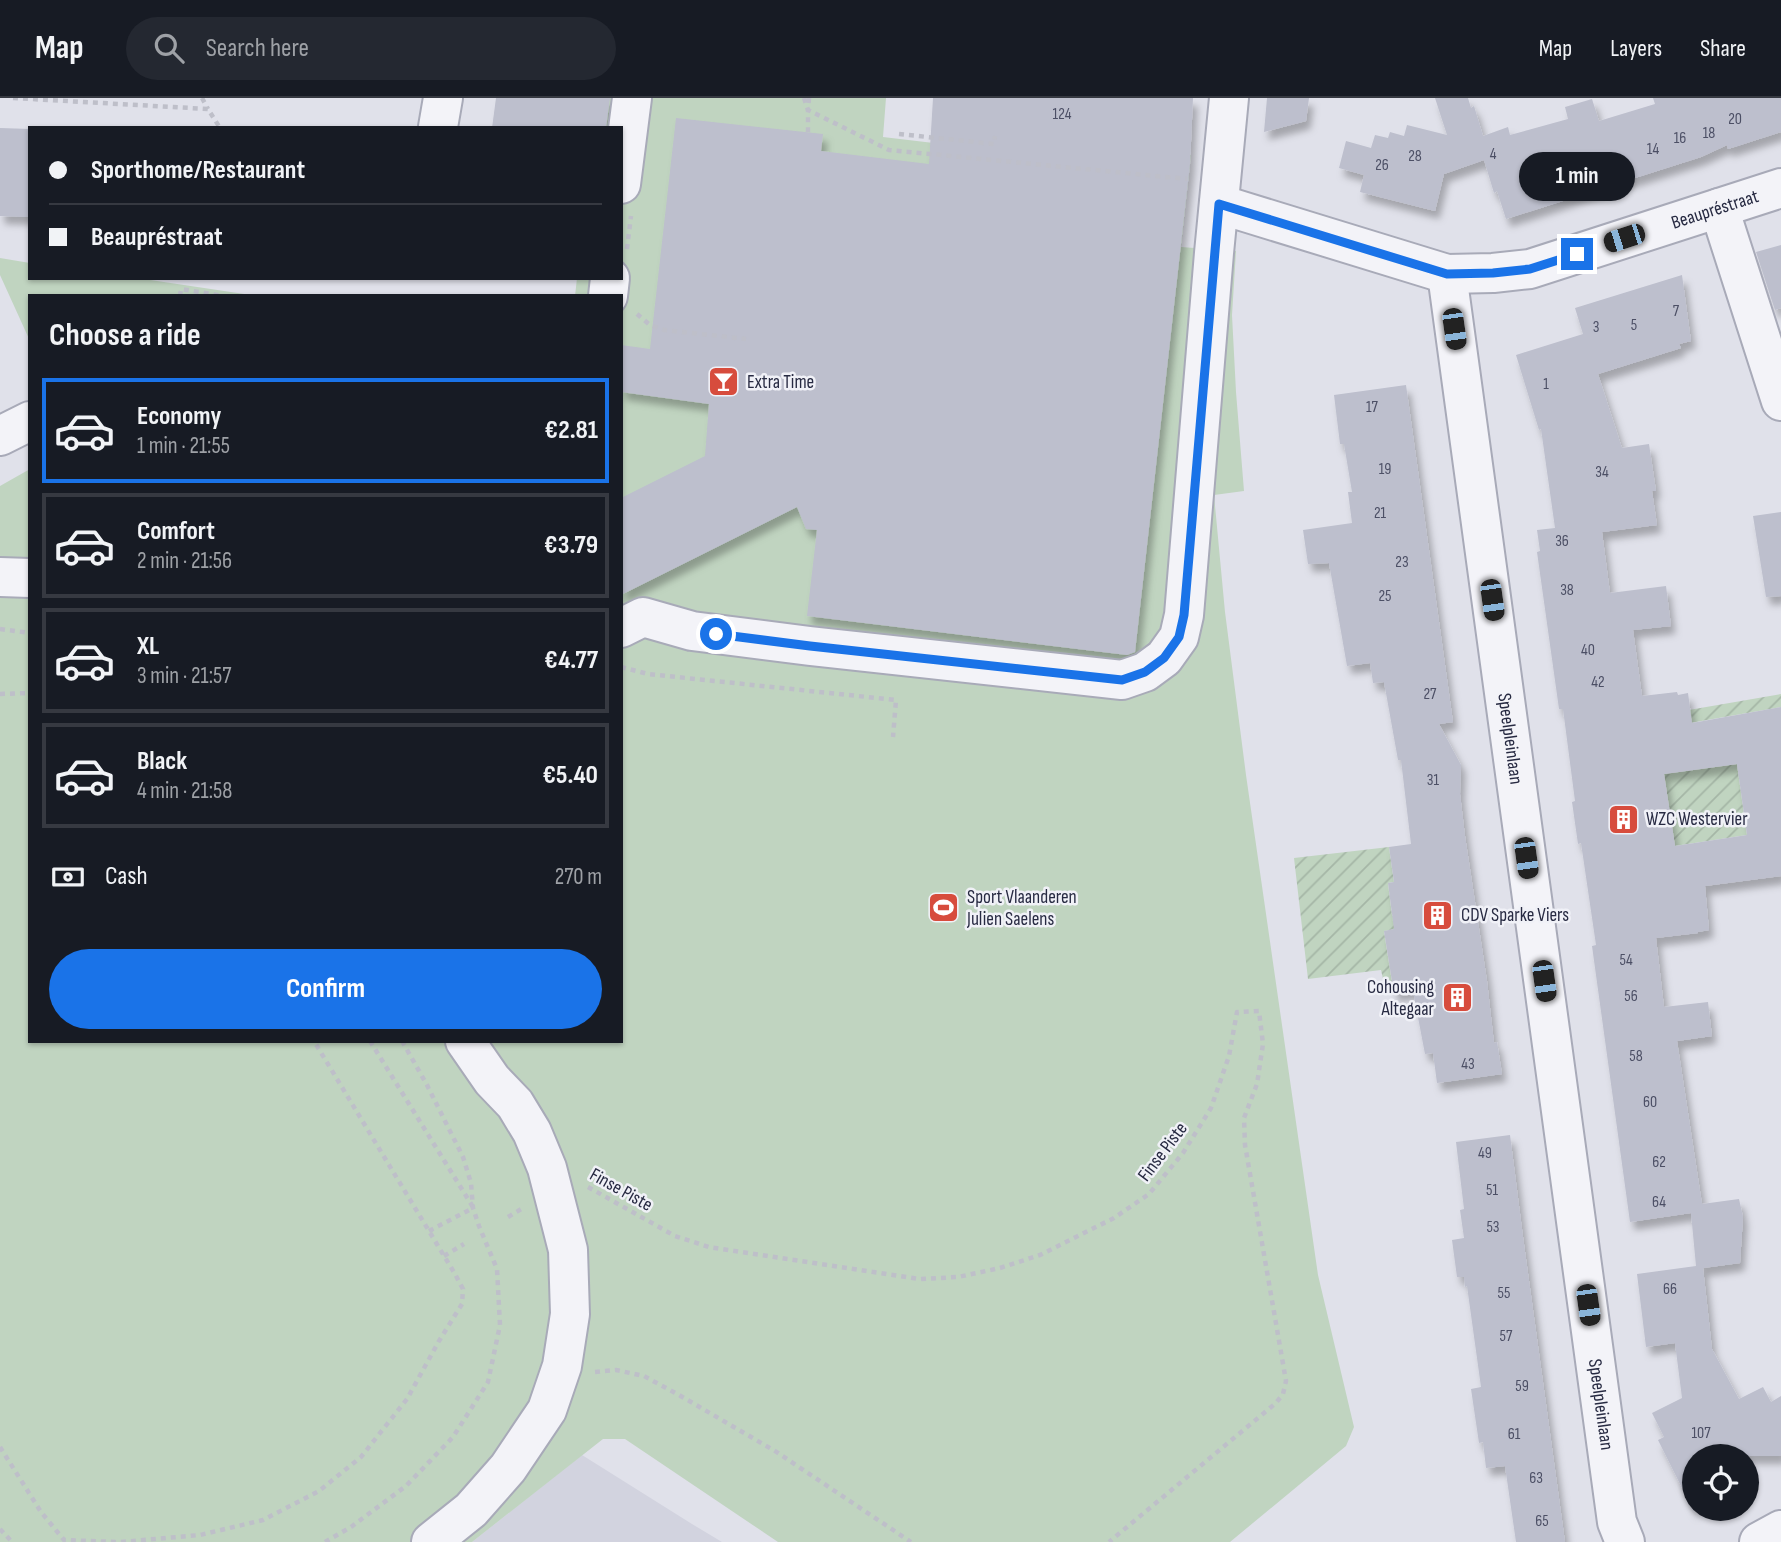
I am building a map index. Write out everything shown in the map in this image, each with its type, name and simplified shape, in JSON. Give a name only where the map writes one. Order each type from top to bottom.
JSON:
[{"type":"street","points":[[438,126],[443,98]]},
{"type":"street","points":[[626,198],[632,98]]},
{"type":"street","points":[[623,627],[643,617],[692,631],[1122,680],[1145,672],[1164,658],[1179,637],[1184,615],[1229,98]]},
{"type":"street","name":"Beaupréstraat","points":[[1447,274],[1530,269],[1781,188]]},
{"type":"street","points":[[1219,204],[1447,274]]},
{"type":"street","points":[[1719,208],[1781,401]]},
{"type":"street","name":"Speelpleinlaan","points":[[1447,274],[1618,1522],[1625,1542]]},
{"type":"street","points":[[0,436],[28,422]]},
{"type":"street","points":[[0,577],[28,578]]},
{"type":"street","points":[[431,1542],[471,1510],[508,1468],[547,1410],[562,1366],[570,1314],[568,1250],[547,1168],[532,1132],[515,1104],[492,1080],[466,1043]]},
{"type":"street","points":[[1759,1542],[1781,1530]]},
{"type":"path","points":[[13,98],[208,109]]},
{"type":"path","points":[[202,98],[219,126]]},
{"type":"path","points":[[806,98],[808,133]]},
{"type":"path","points":[[808,110],[889,150],[1158,176]]},
{"type":"path","points":[[899,134],[994,144],[995,136]]},
{"type":"path","points":[[886,159],[889,150]]},
{"type":"path","points":[[623,226],[626,198]]},
{"type":"path","points":[[180,294],[181,289],[211,294]]},
{"type":"path","points":[[623,305],[650,326],[664,330],[746,339]]},
{"type":"path","points":[[0,629],[28,633]]},
{"type":"path","points":[[623,668],[648,674],[896,700],[893,737]]},
{"type":"path","points":[[0,694],[28,693]]},
{"type":"path","name":"Finse Piste","points":[[547,1168],[583,1184],[676,1236],[709,1247],[920,1279],[958,1277],[1000,1268],[1040,1255],[1077,1238],[1114,1218],[1149,1194],[1183,1153],[1211,1108],[1229,1056],[1237,1012],[1259,1011],[1263,1044],[1257,1084],[1244,1118],[1245,1145],[1286,1381],[1283,1394],[1276,1403],[1109,1542]]},
{"type":"path","points":[[0,1447],[41,1512],[64,1540],[119,1542],[200,1535],[263,1520],[319,1491],[361,1457],[407,1399],[462,1304],[463,1289],[315,1043]]},
{"type":"path","points":[[325,1542],[351,1527],[406,1486],[453,1437],[488,1382],[500,1325],[497,1269],[473,1208],[371,1043]]},
{"type":"path","points":[[403,1043],[463,1157],[471,1183],[473,1208]]},
{"type":"path","points":[[429,1231],[473,1208]]},
{"type":"path","points":[[444,1256],[464,1244]]},
{"type":"path","points":[[588,1373],[616,1370],[656,1382],[775,1451],[911,1542]]},
{"type":"path","points":[[0,1466],[8,1461]]},
{"type":"path","points":[[0,1529],[12,1542]]},
{"type":"shaded area","points":[[582,1455],[692,1524],[722,1542],[472,1542]]},
{"type":"green space","name":"Sport Vlaanderen Julien Saelens","points":[[598,98],[886,98],[883,137],[1001,151],[1003,137],[1191,155],[1181,247],[1236,251],[1232,315],[1244,491],[1214,495],[1225,612],[1318,1275],[1354,1427],[1346,1446],[1230,1542],[778,1542],[625,1439],[603,1439],[472,1542],[0,1542],[0,486],[28,470],[28,1043],[623,1043],[623,294],[575,294],[577,280],[623,280],[623,126],[595,126]]},
{"type":"green space","points":[[0,258],[28,263],[28,280],[150,280],[245,294],[28,294],[28,337],[0,275]]},
{"type":"green space","points":[[1781,694],[1781,707],[1633,733],[1631,720]]},
{"type":"green space","points":[[1737,764],[1747,835],[1675,846],[1664,774]]},
{"type":"green space","points":[[1389,847],[1394,882],[1388,883],[1392,915],[1401,928],[1384,931],[1392,982],[1384,983],[1381,970],[1308,979],[1294,858]]},
{"type":"building","points":[[496,98],[610,98],[606,126],[492,126]]},
{"type":"building","points":[[933,98],[1193,98],[1190,164],[1135,652],[1127,655],[807,616],[817,530],[806,529],[797,507],[623,594],[623,497],[705,456],[709,404],[623,392],[623,345],[650,349],[676,118],[823,134],[821,151],[929,164]]},
{"type":"building","points":[[1267,98],[1309,98],[1306,121],[1264,132]]},
{"type":"building","points":[[1435,98],[1468,98],[1471,108],[1474,106],[1483,136],[1508,127],[1510,135],[1568,119],[1565,107],[1592,99],[1599,121],[1655,104],[1653,98],[1781,98],[1781,132],[1728,149],[1727,145],[1701,157],[1506,219],[1497,191],[1494,193],[1484,160],[1444,174],[1435,211],[1360,192],[1364,175],[1339,168],[1346,141],[1371,148],[1375,135],[1388,138],[1390,132],[1404,136],[1407,125],[1447,135]]},
{"type":"building","points":[[0,128],[28,129],[28,217],[0,216]]},
{"type":"building","points":[[1781,245],[1781,308],[1775,310],[1756,252]]},
{"type":"building","points":[[1682,275],[1691,341],[1679,344],[1681,348],[1598,374],[1622,448],[1649,444],[1656,491],[1652,491],[1657,525],[1602,532],[1610,593],[1666,586],[1671,626],[1633,630],[1642,696],[1688,693],[1692,723],[1781,707],[1781,876],[1705,886],[1709,930],[1656,938],[1664,1007],[1708,1002],[1712,1036],[1677,1041],[1702,1204],[1739,1199],[1743,1217],[1740,1263],[1703,1268],[1712,1349],[1739,1399],[1763,1387],[1771,1402],[1781,1396],[1781,1456],[1759,1456],[1759,1444],[1682,1444],[1682,1488],[1658,1440],[1664,1437],[1652,1413],[1682,1398],[1675,1343],[1646,1347],[1637,1274],[1696,1266],[1691,1213],[1630,1222],[1592,946],[1596,945],[1581,843],[1578,844],[1563,709],[1559,709],[1537,552],[1540,551],[1537,530],[1555,528],[1541,429],[1539,430],[1516,355],[1583,334],[1575,308]],"holes":[[[1737,764],[1747,835],[1675,846],[1664,774]]]},
{"type":"building","points":[[1406,385],[1453,722],[1439,724],[1461,765],[1460,794],[1465,836],[1494,1043],[1497,1042],[1502,1074],[1437,1083],[1433,1053],[1425,1054],[1413,991],[1394,994],[1384,931],[1394,929],[1388,883],[1394,882],[1389,847],[1411,844],[1401,760],[1398,760],[1384,682],[1373,683],[1370,663],[1347,666],[1329,563],[1308,564],[1303,530],[1352,523],[1348,492],[1352,492],[1344,444],[1340,444],[1334,395]]},
{"type":"building","points":[[1781,512],[1781,596],[1766,597],[1753,516]]},
{"type":"building","points":[[1510,1135],[1565,1542],[1516,1542],[1505,1466],[1486,1468],[1483,1442],[1479,1443],[1471,1389],[1481,1387],[1467,1286],[1465,1287],[1464,1277],[1457,1277],[1452,1240],[1464,1238],[1460,1210],[1464,1209],[1456,1142]]},
{"type":"place","name":"Extra Time","points":[[724,382]]},
{"type":"place","name":"WZC Westervier","points":[[1623,819]]},
{"type":"place","name":"Sport Vlaanderen Julien Saelens","points":[[944,908]]},
{"type":"place","name":"CDV Sparke Viers","points":[[1438,915]]},
{"type":"place","name":"Cohousing Altegaar","points":[[1457,998]]},
{"type":"route","points":[[716,634],[1122,680],[1145,672],[1164,658],[1179,637],[1184,615],[1219,204],[1447,274],[1530,269],[1577,254]]}]
